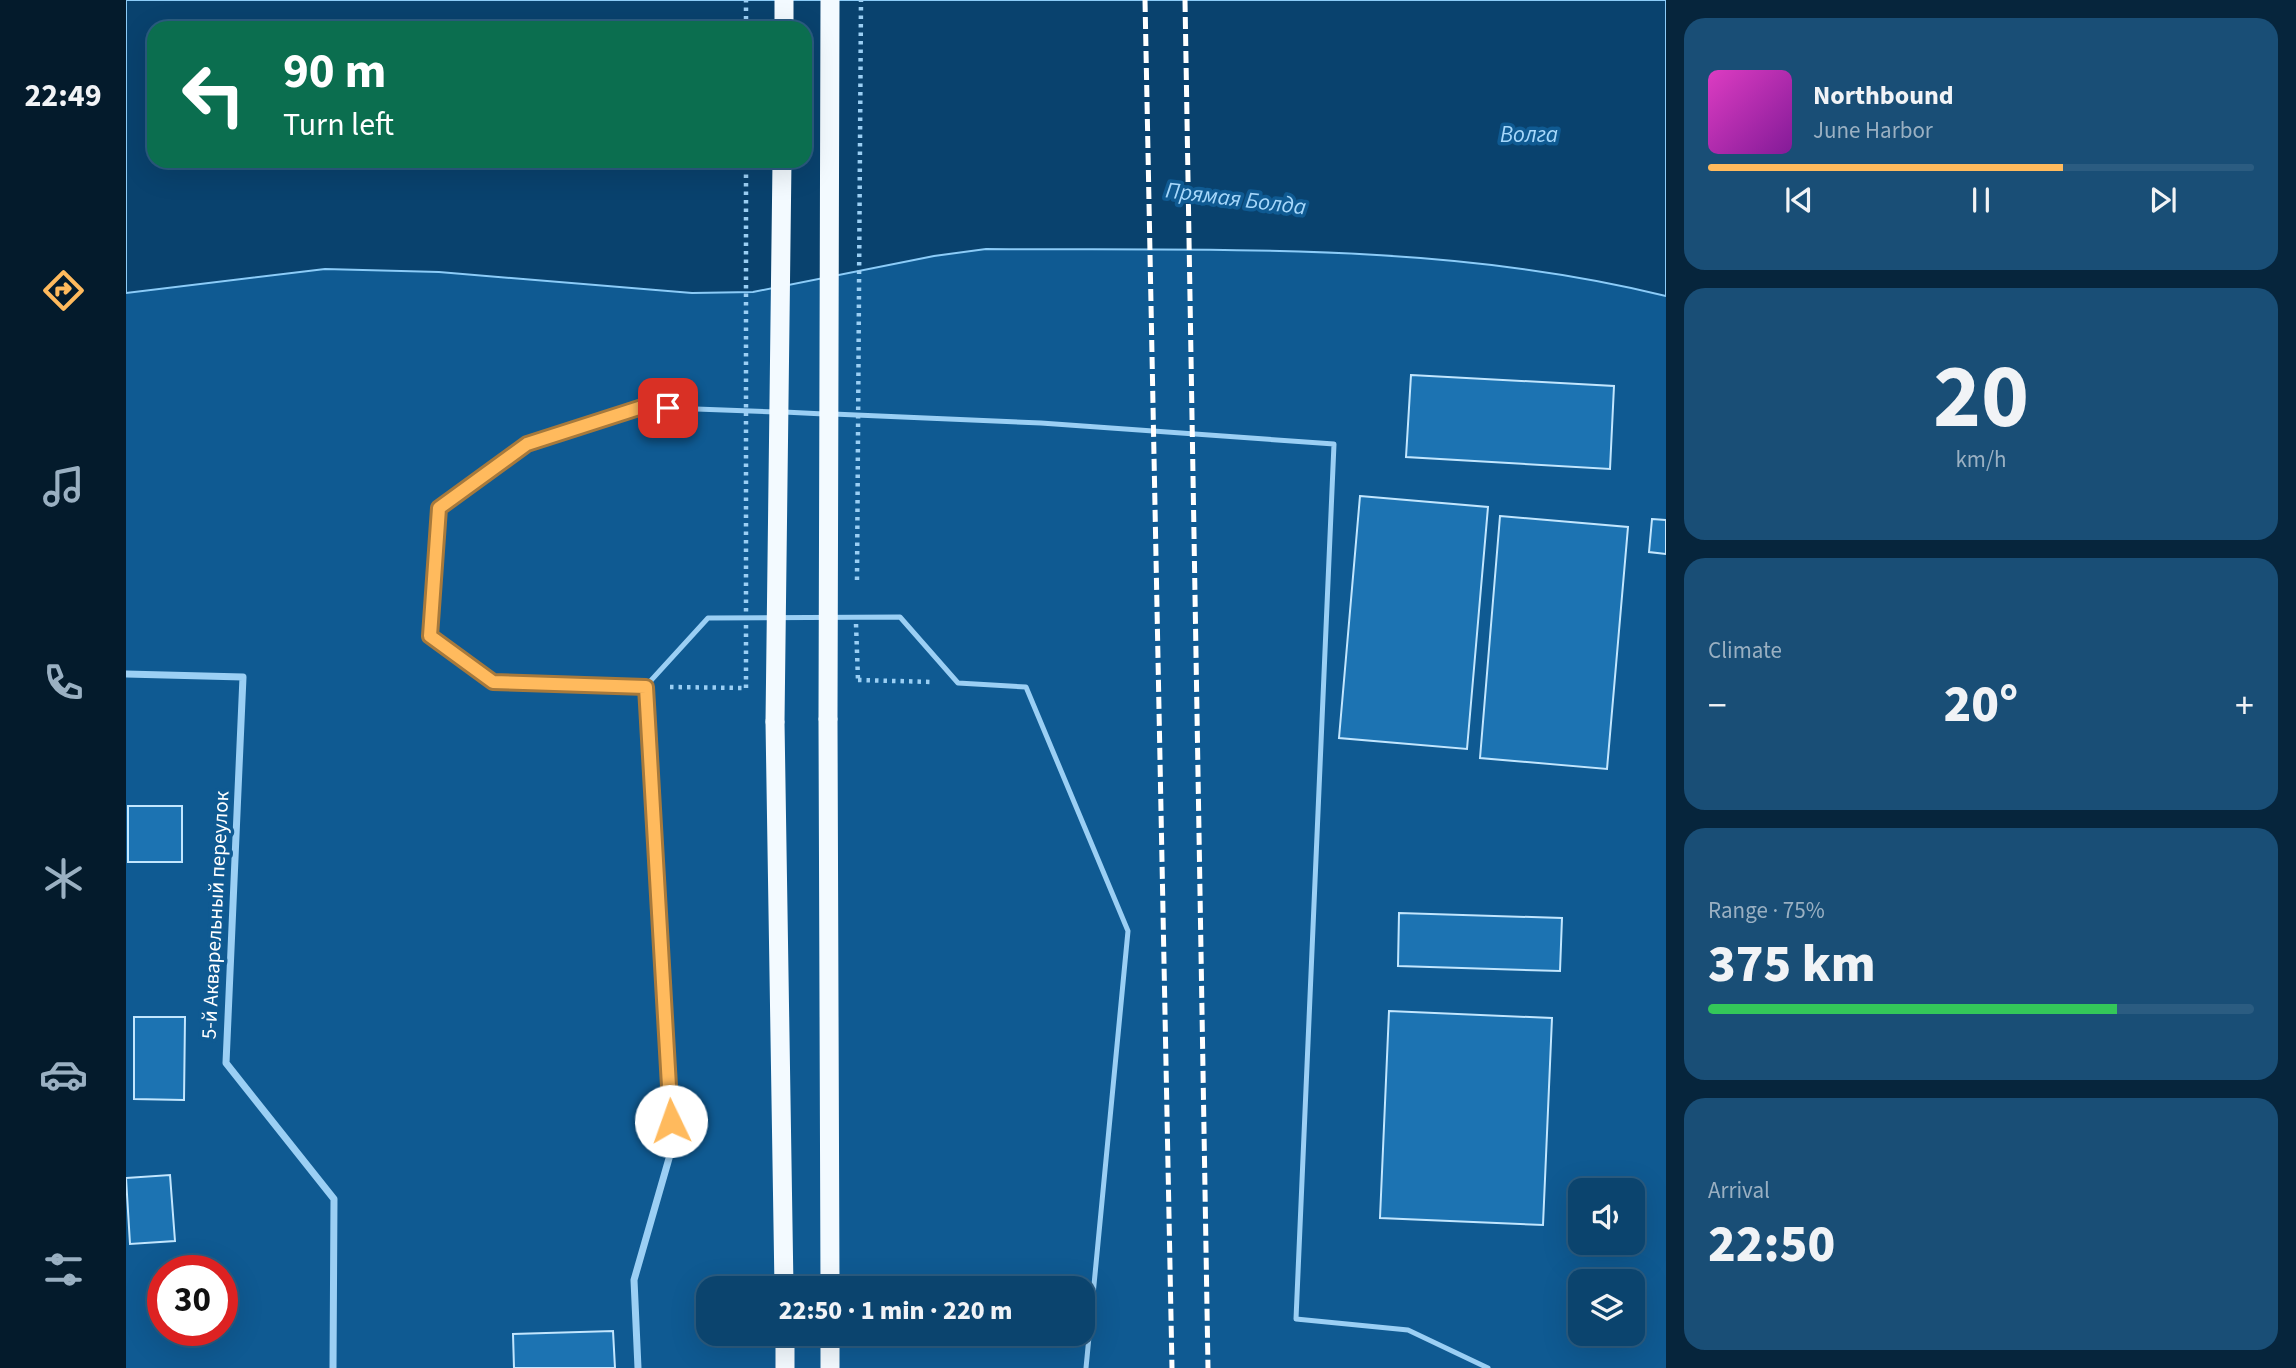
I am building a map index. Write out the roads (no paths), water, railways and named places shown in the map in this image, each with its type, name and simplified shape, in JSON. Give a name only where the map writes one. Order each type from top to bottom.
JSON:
[{"type":"highway","points":[[784,0],[784,21]]},
{"type":"highway","points":[[830,0],[830,1276]]},
{"type":"highway","points":[[782,168],[775,722],[784,1276]]},
{"type":"highway","points":[[785,1346],[785,1368]]},
{"type":"highway","points":[[830,1346],[830,1368]]},
{"type":"street","points":[[439,508],[430,636],[493,682],[646,687],[672,1148],[634,1279],[638,1368]]},
{"type":"street","name":"5-й Акварельный переулок","points":[[126,674],[243,677],[226,1063],[334,1199],[333,1368]]},
{"type":"lane","points":[[439,508],[527,444],[642,407],[1041,423],[1334,444],[1296,1319],[1408,1330],[1488,1368]]},
{"type":"lane","points":[[646,687],[708,618],[856,617],[900,617],[958,683],[1026,687],[1128,931],[1086,1368]]},
{"type":"water","name":"Волга","points":[[126,0],[1666,0],[1666,296],[1582,278],[1498,266],[1413,257],[1242,250],[986,249],[934,256],[753,292],[692,293],[439,272],[325,269],[126,293]]},
{"type":"railway","points":[[1145,0],[1172,1368]]},
{"type":"railway","points":[[1185,0],[1208,1368]]},
{"type":"water label","name":"Прямая Болда","points":[[1236,198]]}]
